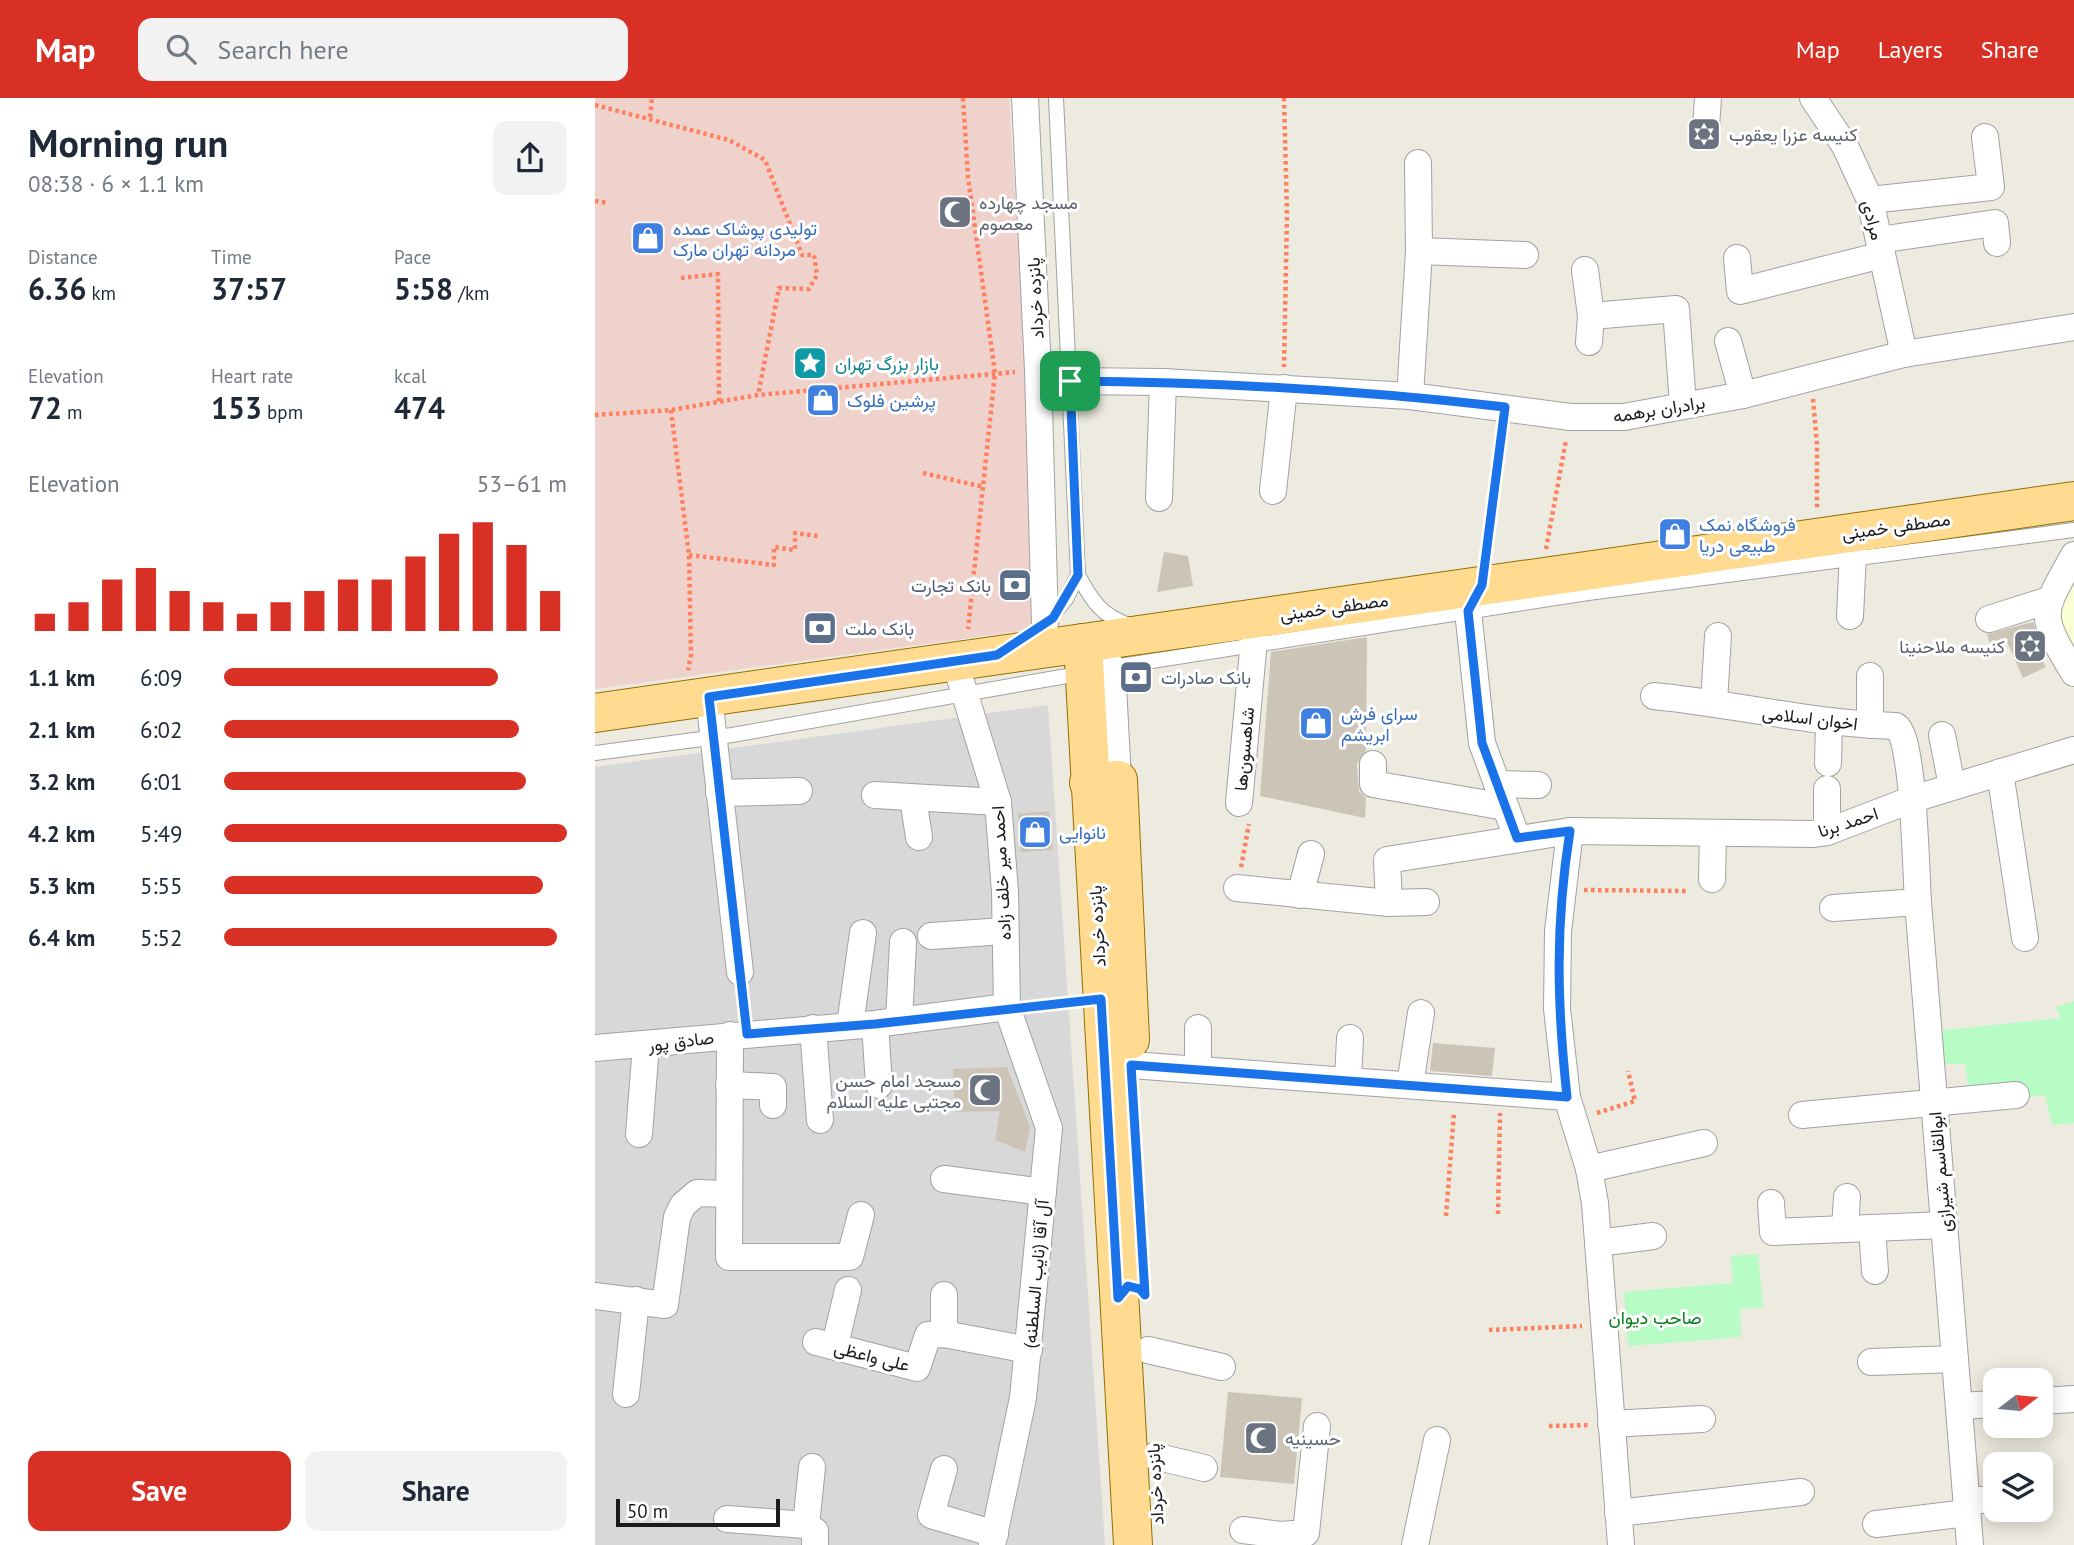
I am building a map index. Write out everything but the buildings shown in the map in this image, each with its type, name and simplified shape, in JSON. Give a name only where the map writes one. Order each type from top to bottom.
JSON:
[{"type":"main road","name":"مصطفی خمینی","points":[[595,713],[971,668],[1093,661],[1154,633],[1254,632],[1475,598],[1541,577],[1817,538],[1854,545],[2074,500]]},
{"type":"main road","name":"پانزده خرداد","points":[[1093,661],[1131,1065],[1133,1545]]},
{"type":"main road","name":"پانزده خرداد","points":[[1104,781],[1101,999],[1131,1297],[1148,1350],[1159,1545]]},
{"type":"street","name":"پانزده خرداد","points":[[1025,98],[1038,370],[1045,624]]},
{"type":"street","points":[[1706,127],[1708,98]]},
{"type":"street","name":"مرادی","points":[[1813,98],[1845,146],[1870,200],[1904,354]]},
{"type":"street","points":[[1870,200],[1991,187],[1985,137]]},
{"type":"street","points":[[1410,396],[1419,251],[1417,163]]},
{"type":"street","points":[[1737,258],[1740,291],[1881,247],[1995,223],[1997,243]]},
{"type":"street","points":[[1419,251],[1525,255]]},
{"type":"street","points":[[1585,271],[1591,316],[1589,342]]},
{"type":"street","points":[[1591,316],[1676,309],[1683,405]]},
{"type":"street","name":"برادران برهمه","points":[[1070,381],[1163,382],[1410,396],[1570,418],[1624,417],[1743,395],[1811,375],[1904,354],[2074,327]]},
{"type":"street","points":[[1728,341],[1743,395]]},
{"type":"street","points":[[1159,498],[1163,382]]},
{"type":"street","points":[[1273,491],[1284,388]]},
{"type":"street","points":[[1850,616],[1854,545]]},
{"type":"street","points":[[2074,555],[2049,600],[2046,615],[2074,673]]},
{"type":"street","points":[[1475,598],[1482,743],[1517,838]]},
{"type":"street","points":[[1989,619],[2049,600]]},
{"type":"street","name":"شاهسون‌ها","points":[[1239,803],[1254,632]]},
{"type":"street","points":[[1714,702],[1718,636]]},
{"type":"street","name":"احمد میر خلف زاده","points":[[971,668],[999,802],[1006,1007]]},
{"type":"street","points":[[1870,676],[1870,725]]},
{"type":"street","name":"اخوان اسلامی","points":[[1654,696],[1714,702],[1829,722],[1896,726],[1902,729],[1913,799]]},
{"type":"street","points":[[696,699],[713,737],[740,972]]},
{"type":"street","points":[[1828,763],[1829,722]]},
{"type":"street","points":[[1942,735],[1952,786]]},
{"type":"street","name":"احمد برنا","points":[[1389,903],[1387,860],[1570,831],[1713,834],[1827,832],[1952,786],[2074,750]]},
{"type":"street","points":[[1373,764],[1373,785],[1501,795],[1538,785]]},
{"type":"street","points":[[2000,772],[2025,938]]},
{"type":"street","points":[[1827,789],[1827,832]]},
{"type":"street","points":[[719,793],[799,791]]},
{"type":"street","points":[[875,795],[999,802]]},
{"type":"street","points":[[913,798],[919,837]]},
{"type":"street","name":"ابوالقاسم شیرازی","points":[[1913,799],[1918,902],[1970,1545]]},
{"type":"street","points":[[1570,831],[1558,931],[1557,1009],[1571,1109],[1589,1168],[1598,1244],[1621,1545]]},
{"type":"street","points":[[1713,834],[1713,879]]},
{"type":"street","points":[[1300,895],[1311,854]]},
{"type":"street","points":[[1237,888],[1389,903],[1426,902]]},
{"type":"street","points":[[1833,908],[1918,902]]},
{"type":"street","points":[[931,936],[1004,931]]},
{"type":"street","points":[[863,933],[879,1085]]},
{"type":"street","points":[[874,1023],[903,942]]},
{"type":"street","name":"صادق پور","points":[[595,1048],[874,1023],[1006,1007]]},
{"type":"street","name":"آل آقا (نایب السلطنه)","points":[[994,1540],[1023,1398],[1049,1128],[1006,1007]]},
{"type":"street","points":[[1410,1085],[1421,1013]]},
{"type":"street","points":[[813,1028],[820,1120]]},
{"type":"street","points":[[1198,1028],[1198,1069]]},
{"type":"street","points":[[738,1034],[729,1085],[729,1257],[850,1257],[861,1215]]},
{"type":"street","points":[[1348,1080],[1350,1038]]},
{"type":"street","points":[[639,1133],[646,1045]]},
{"type":"street","points":[[1131,1065],[1500,1091],[1571,1109]]},
{"type":"street","points":[[729,1085],[773,1087],[773,1105]]},
{"type":"street","points":[[1802,1115],[2016,1095]]},
{"type":"street","points":[[1589,1168],[1704,1143]]},
{"type":"street","points":[[944,1179],[1044,1192]]},
{"type":"street","points":[[595,1296],[665,1305],[677,1217],[683,1205],[697,1193],[729,1194]]},
{"type":"street","points":[[1845,1229],[1847,1197]]},
{"type":"street","points":[[1771,1203],[1773,1232],[1945,1225]]},
{"type":"street","points":[[1873,1228],[1875,1271]]},
{"type":"street","points":[[1598,1244],[1653,1237]]},
{"type":"street","name":"علی واعظی","points":[[848,1290],[826,1344],[917,1368],[928,1335],[944,1334]]},
{"type":"street","points":[[944,1295],[944,1334],[1029,1350]]},
{"type":"street","points":[[626,1394],[636,1300]]},
{"type":"street","points":[[1148,1350],[1222,1367]]},
{"type":"street","points":[[1871,1362],[1955,1359]]},
{"type":"street","points":[[2053,1400],[2074,1399]]},
{"type":"street","points":[[1959,1406],[1983,1405]]},
{"type":"street","points":[[1611,1424],[1702,1419]]},
{"type":"street","points":[[1243,1530],[1278,1540],[1306,1533],[1317,1426]]},
{"type":"street","points":[[1415,1545],[1437,1440]]},
{"type":"street","points":[[1154,1456],[1204,1468]]},
{"type":"street","points":[[727,1519],[810,1535],[812,1467]]},
{"type":"street","points":[[944,1469],[931,1516],[994,1540]]},
{"type":"street","points":[[1618,1513],[1801,1492]]},
{"type":"street","points":[[1876,1524],[1983,1502]]},
{"type":"lane","name":"پانزده خرداد","points":[[1056,98],[1078,575]]},
{"type":"lane","points":[[1475,598],[1854,545],[2074,530]]},
{"type":"lane","points":[[971,668],[1045,624],[1066,599],[1078,575]]},
{"type":"lane","points":[[1078,575],[1093,602],[1107,616],[1154,633]]},
{"type":"lane","points":[[595,753],[713,737],[971,668],[1093,661],[1254,632]]},
{"type":"path","points":[[650,117],[652,98]]},
{"type":"path","points":[[963,98],[968,177],[995,373],[971,668]]},
{"type":"path","points":[[1284,98],[1287,214],[1284,388]]},
{"type":"path","points":[[595,105],[650,117],[729,140],[765,160],[802,255],[814,255],[817,275],[809,289],[779,288],[758,395]]},
{"type":"path","points":[[595,201],[608,203]]},
{"type":"path","points":[[681,278],[718,274],[719,402]]},
{"type":"path","points":[[595,415],[671,410],[758,395],[995,373]]},
{"type":"path","points":[[1811,375],[1817,444],[1817,538]]},
{"type":"path","points":[[1475,598],[1505,407]]},
{"type":"path","points":[[671,410],[689,555],[691,655],[696,699]]},
{"type":"path","points":[[1541,577],[1570,418]]},
{"type":"path","points":[[923,473],[984,487]]},
{"type":"path","points":[[689,555],[774,565],[774,547],[796,550],[795,533],[818,536]]},
{"type":"path","name":"شاهسون‌ها","points":[[1237,888],[1250,813],[1239,803]]},
{"type":"path","points":[[1563,889],[1688,891]]},
{"type":"path","points":[[738,1034],[740,972]]},
{"type":"path","points":[[1006,1007],[1101,999]]},
{"type":"path","points":[[1571,1109],[1635,1101],[1628,1071]]},
{"type":"path","points":[[1445,1216],[1456,1088]]},
{"type":"path","points":[[1498,1214],[1500,1091]]},
{"type":"path","points":[[1489,1330],[1603,1325]]},
{"type":"path","points":[[1549,1426],[1611,1424]]},
{"type":"shaded area","name":"بازار بزرگ تهران","points":[[595,98],[1009,98],[1041,628],[595,689]]},
{"type":"shaded area","points":[[2074,569],[2074,658],[2053,621]]},
{"type":"shaded area","points":[[1048,705],[1105,1545],[595,1545],[595,767]]},
{"type":"green space","points":[[2074,1001],[2074,1123],[2052,1125],[2045,1095],[2021,1098],[1969,1093],[1965,1064],[1939,1064],[1937,1031],[2061,1018],[2056,1007]]},
{"type":"green space","name":"صاحب دیوان","points":[[1758,1254],[1763,1307],[1740,1309],[1741,1337],[1628,1346],[1624,1292],[1733,1283],[1731,1256]]},
{"type":"place","name":"کنیسه عزرا یعقوب","points":[[1704,134]]},
{"type":"place","name":"مسجد چهارده معصوم","points":[[955,212]]},
{"type":"place","name":"تولیدی پوشاک عمده مردانه تهران مارک","points":[[648,238]]},
{"type":"place","name":"بازار بزرگ تهران","points":[[810,363]]},
{"type":"place","name":"پرشین فلوک","points":[[823,400]]},
{"type":"place","name":"فروشگاه نمک طبیعی دریا","points":[[1675,534]]},
{"type":"place","name":"بانک تجارت","points":[[1015,585]]},
{"type":"place","name":"بانک ملت","points":[[820,628]]},
{"type":"place","name":"کنیسه ملاحنینا","points":[[2030,646]]},
{"type":"place","name":"بانک صادرات","points":[[1136,677]]},
{"type":"place","name":"سرای فرش ابریشم","points":[[1316,723]]},
{"type":"place","name":"نانوایی","points":[[1035,832]]},
{"type":"place","name":"مسجد امام حسن مجتبی علیه السلام","points":[[985,1090]]},
{"type":"place","name":"حسینیه","points":[[1261,1438]]},
{"type":"route","points":[[1070,381],[1284,388],[1410,396],[1505,407],[1482,585],[1468,611],[1482,743],[1517,838],[1570,831],[1558,931],[1557,1009],[1567,1097],[1131,1065],[1145,1295],[1140,1289],[1128,1286],[1118,1298],[1101,999],[1006,1007],[875,1024],[747,1034],[709,697],[997,655],[1053,618],[1078,575],[1070,381]]}]
